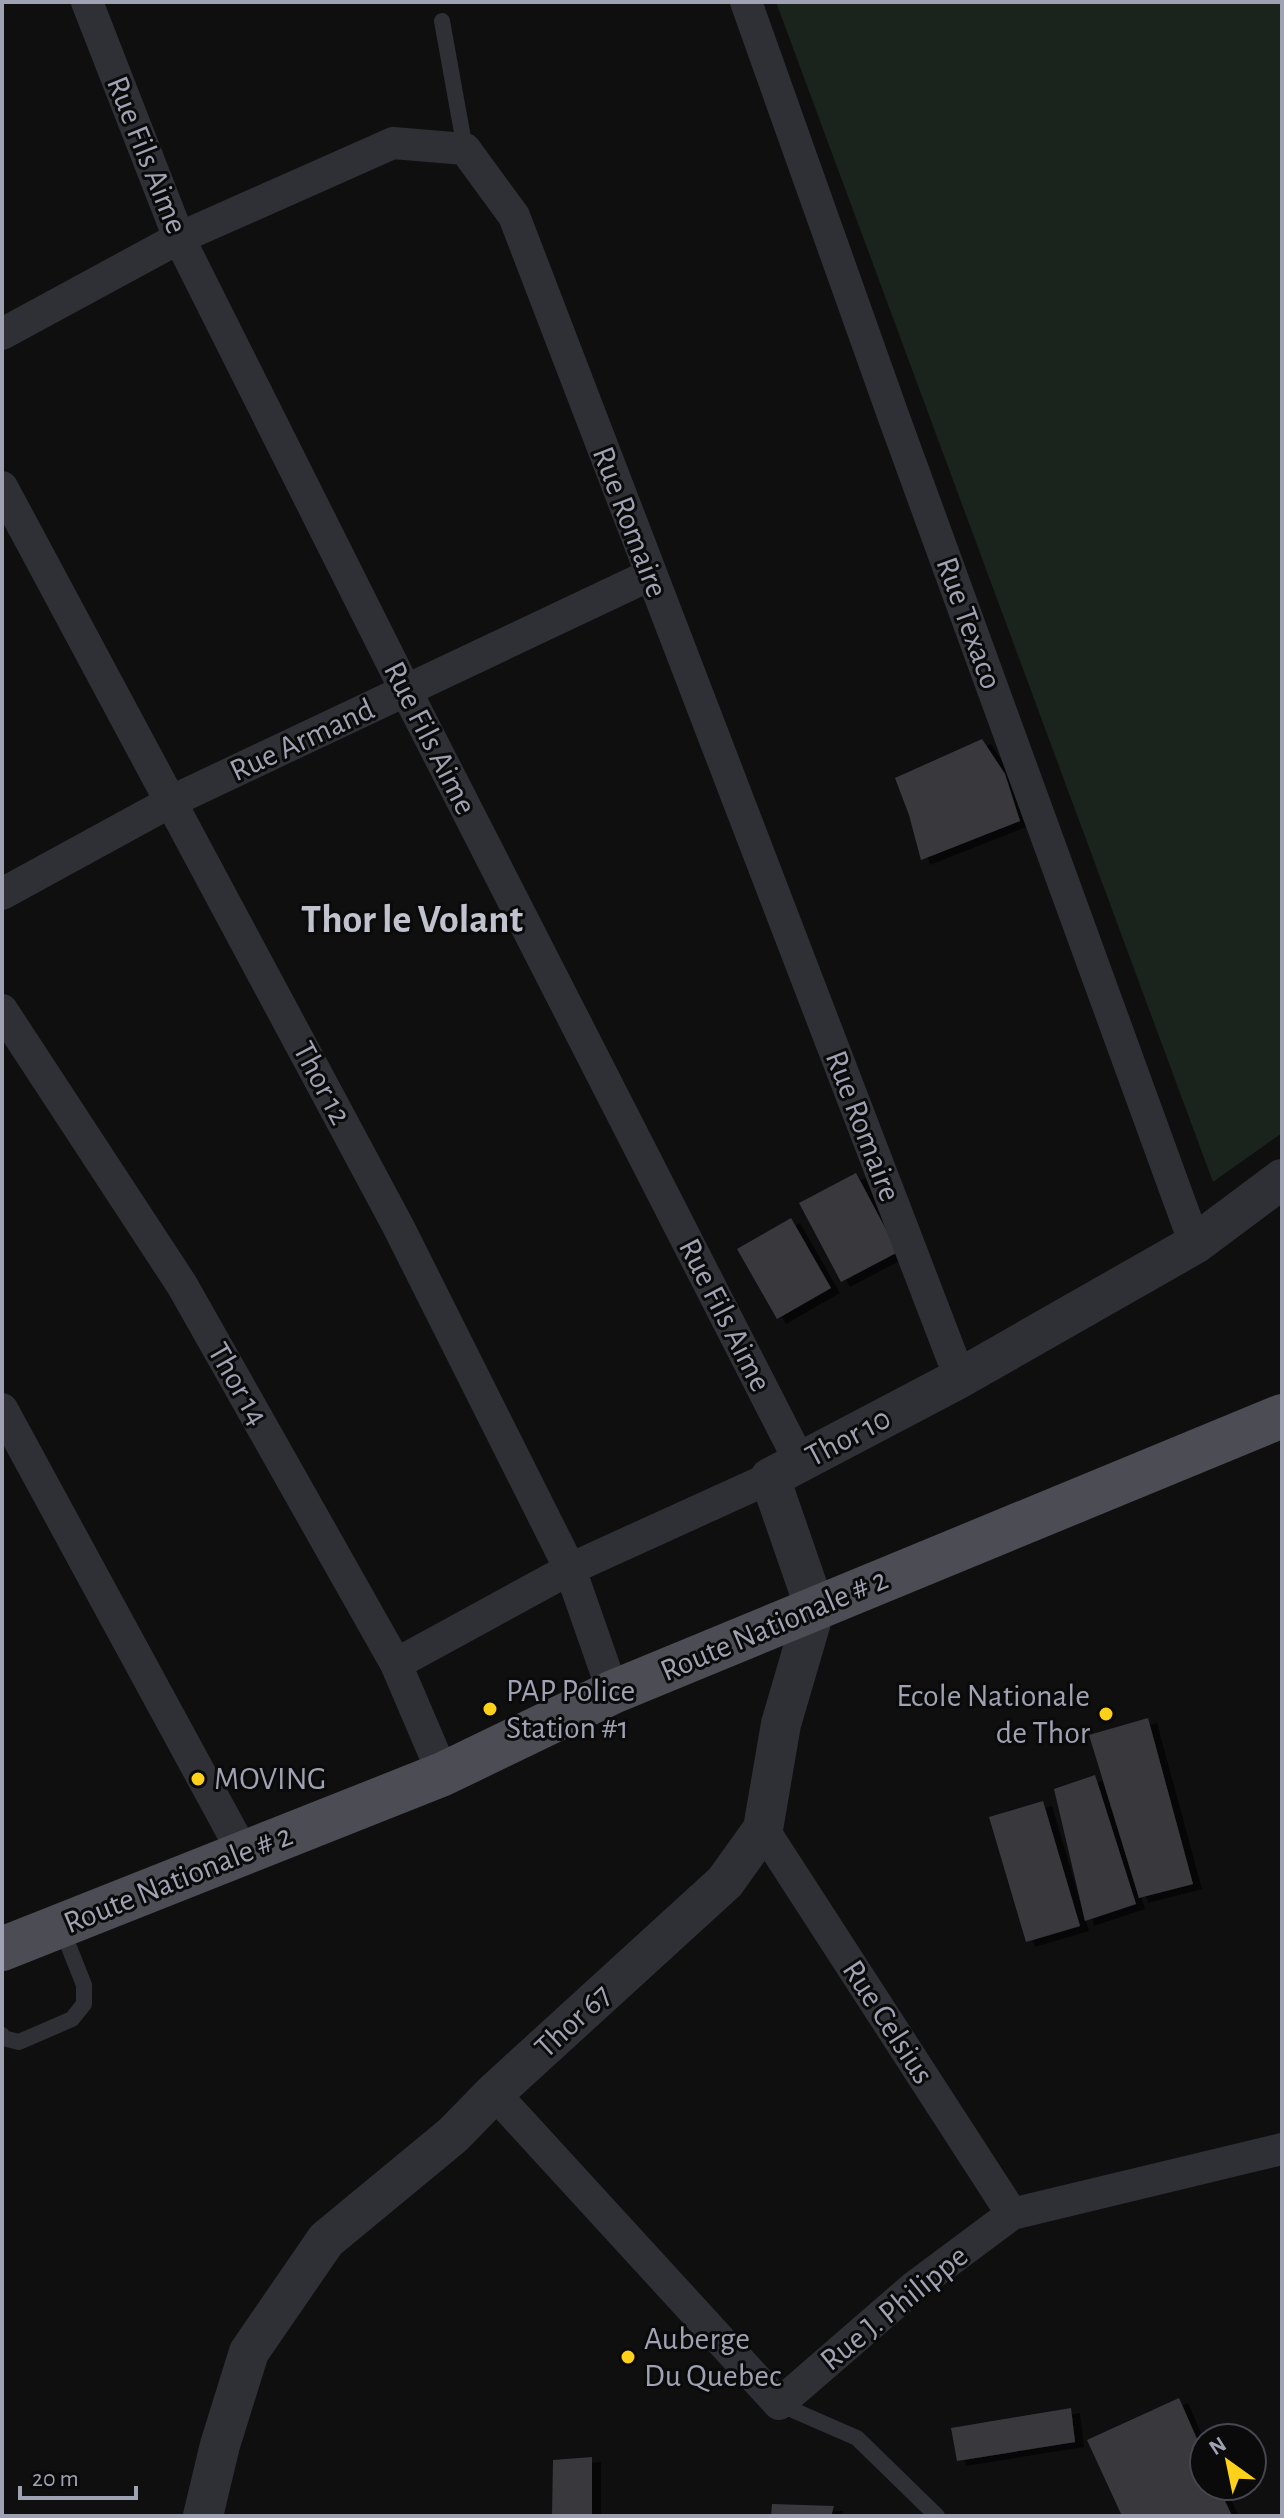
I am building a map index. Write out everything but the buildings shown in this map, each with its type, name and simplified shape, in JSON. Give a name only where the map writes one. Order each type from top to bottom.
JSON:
[{"type":"main road","name":"Route Nationale # 2","points":[[2,1949],[443,1774],[613,1692],[1282,1416]]},
{"type":"street","name":"Rue Fils Aime","points":[[87,2],[179,238],[406,691],[785,1470]]},
{"type":"street","name":"Rue Texaco","points":[[746,2],[1195,1244]]},
{"type":"street","points":[[2,334],[179,238],[393,143],[465,149]]},
{"type":"street","name":"Rue Romaire","points":[[465,149],[514,216],[960,1378]]},
{"type":"street","name":"Thor 12","points":[[2,487],[398,1226],[570,1569],[613,1692]]},
{"type":"street","name":"Rue Armand","points":[[2,894],[172,801],[650,575]]},
{"type":"street","name":"Thor 14","points":[[2,1010],[182,1285],[396,1664],[443,1774]]},
{"type":"street","name":"Thor 10","points":[[396,1664],[570,1569],[785,1470],[960,1378],[1195,1244],[1282,1179]]},
{"type":"street","points":[[2,1409],[244,1854]]},
{"type":"street","points":[[785,1470],[815,1608]]},
{"type":"street","name":"Thor 67","points":[[203,2516],[220,2445],[249,2352],[326,2240],[453,2135],[494,2093],[725,1882],[763,1829],[781,1724],[815,1608]]},
{"type":"street","name":"Rue Celsius","points":[[763,1829],[1012,2214]]},
{"type":"street","points":[[494,2093],[779,2404]]},
{"type":"street","name":"Rue J. Philippe","points":[[779,2404],[914,2287],[1012,2214],[1282,2149]]},
{"type":"lane","points":[[442,21],[465,149]]},
{"type":"lane","points":[[2,2035],[19,2042],[72,2019],[84,2004],[84,1985],[61,1926]]},
{"type":"lane","points":[[779,2404],[857,2438],[937,2516]]},
{"type":"shaded area","points":[[776,2],[1282,2],[1282,1133],[1213,1182]]},
{"type":"place","name":"PAP Police Station #1","points":[[490,1709]]},
{"type":"place","name":"Ecole Nationale de Thor","points":[[1106,1714]]},
{"type":"place","name":"MOVING","points":[[198,1779]]},
{"type":"place","name":"Auberge Du Quebec","points":[[628,2357]]},
{"type":"district","name":"Thor le Volant","points":[[412,920]]}]
